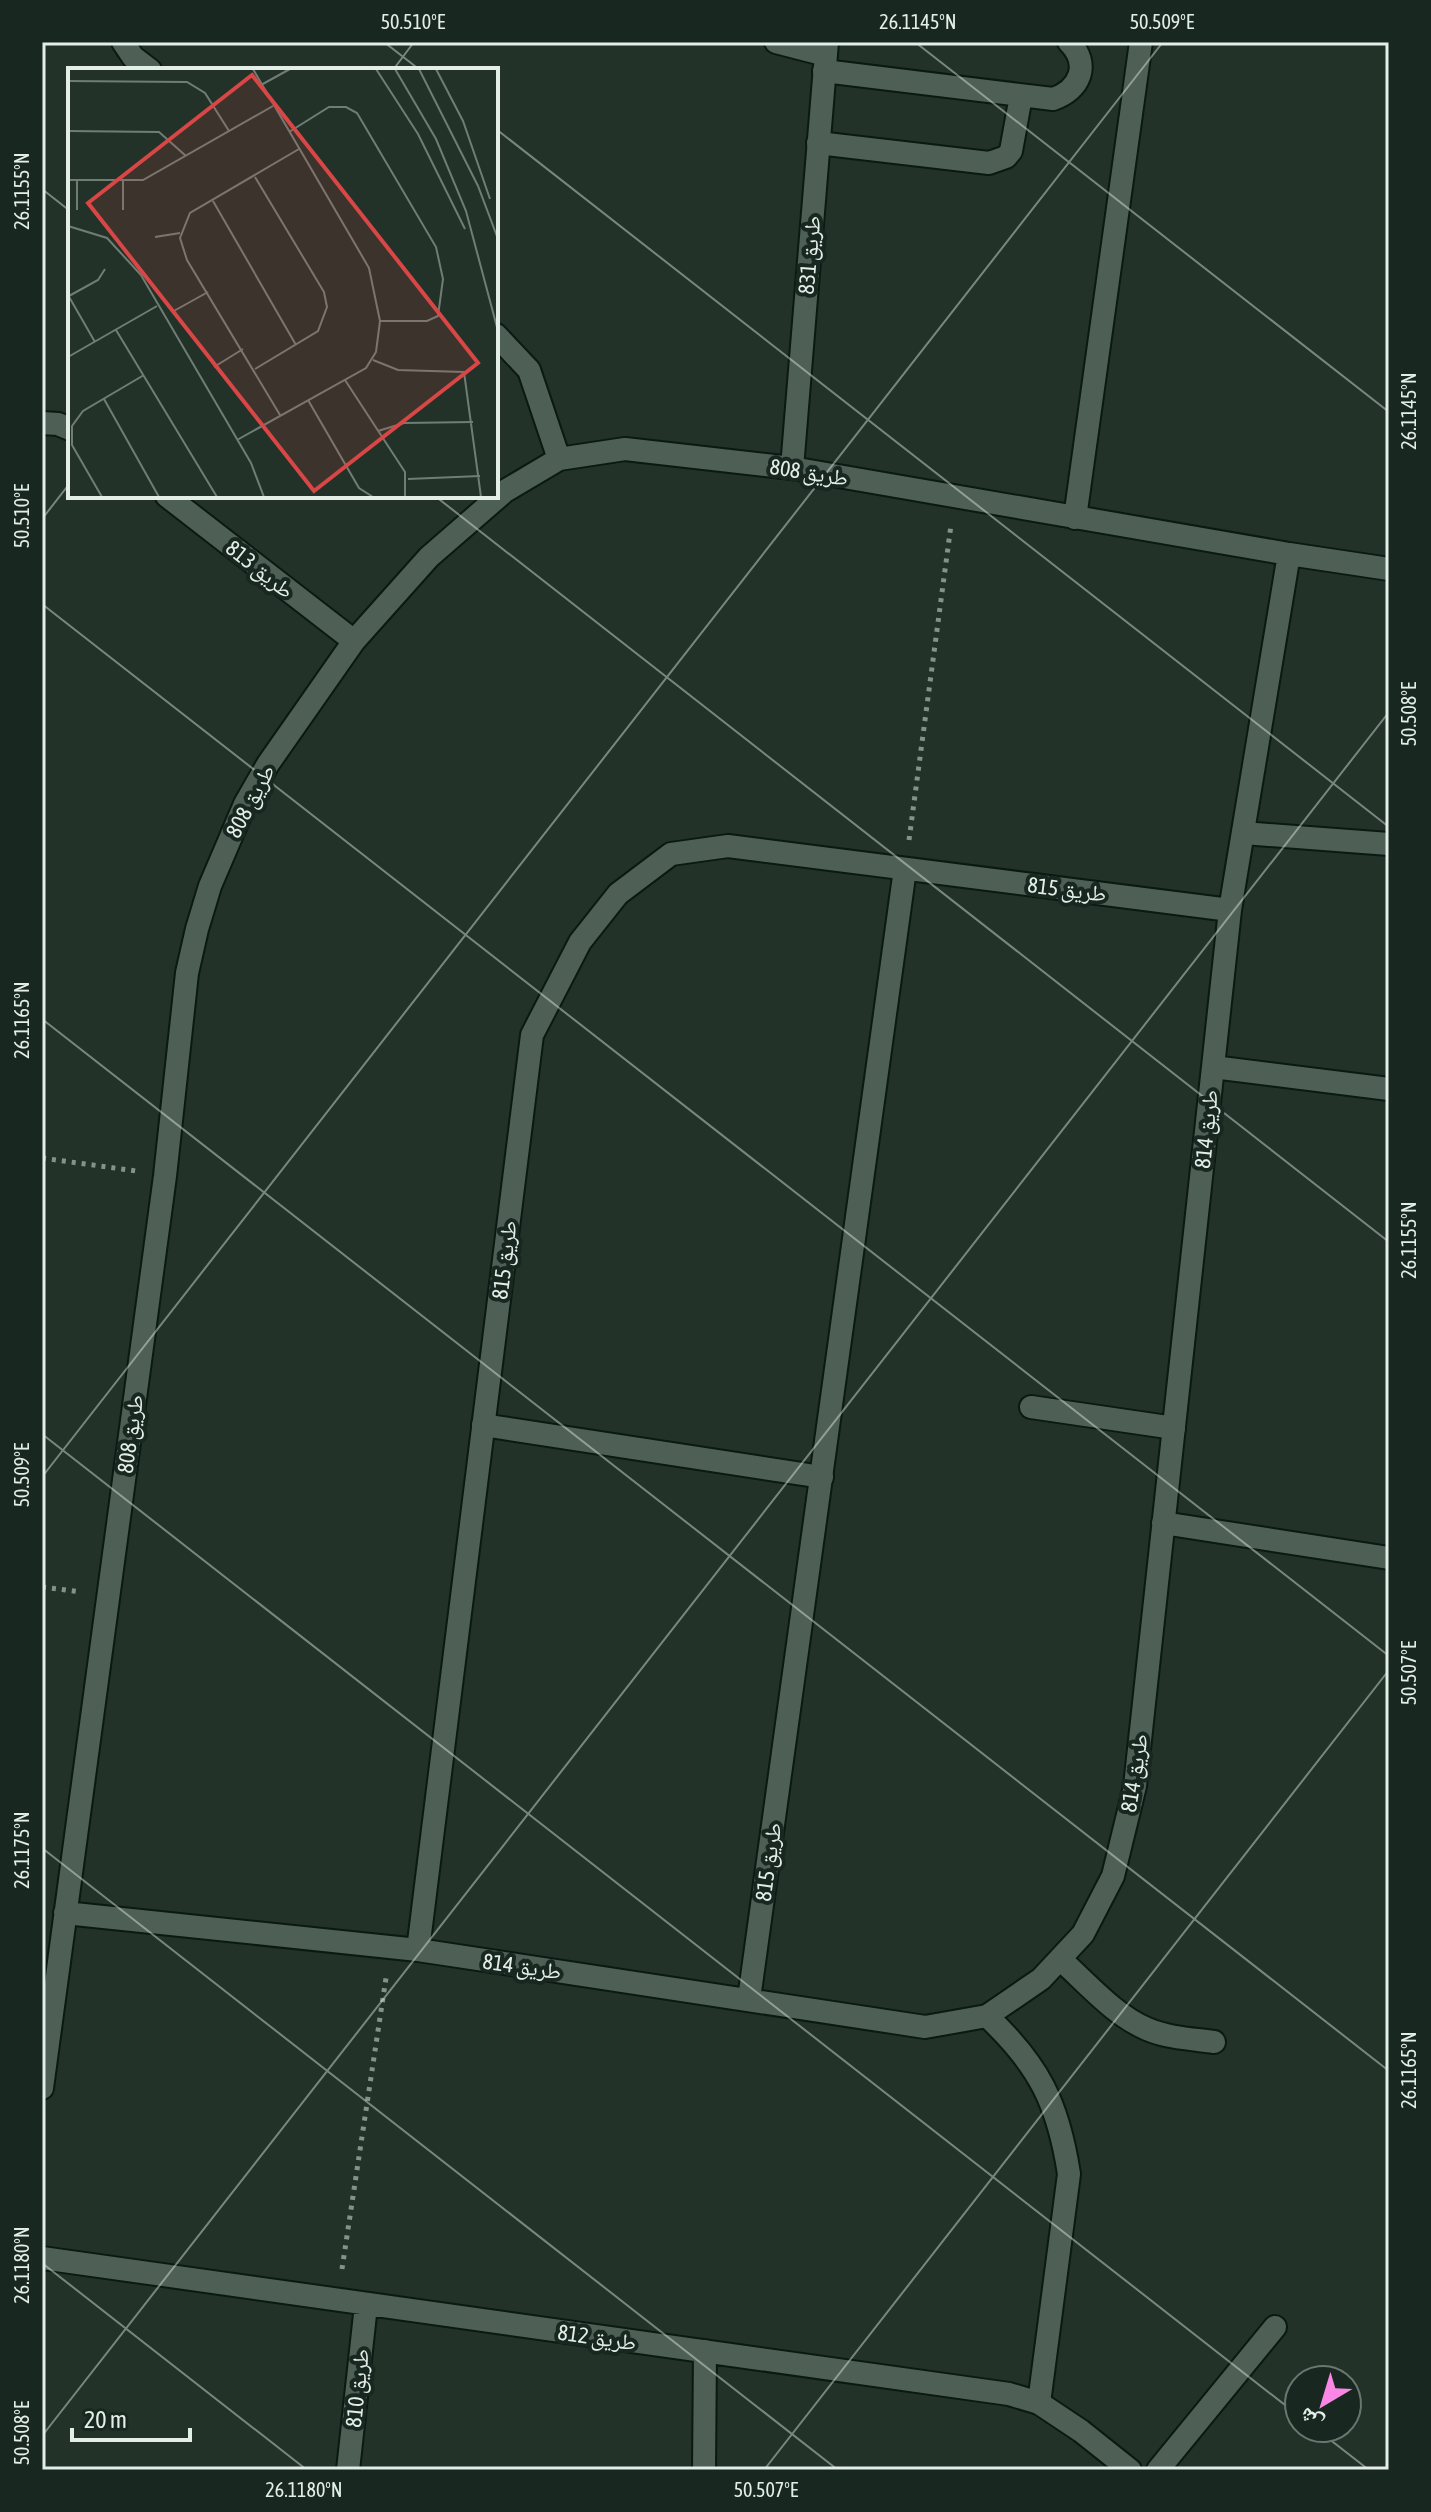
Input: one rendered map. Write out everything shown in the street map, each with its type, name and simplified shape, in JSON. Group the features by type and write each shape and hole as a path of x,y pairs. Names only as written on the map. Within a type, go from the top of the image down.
{"street":[{"path":"123,42 133,57 147,68"},
{"path":"776,42 826,56 1021,96 1053,99 1065,95 1080,76 1079,54 1069,42"},
{"path":"1075,518 1141,42"},
{"name":"طريق 831","path":"792,468 826,56"},
{"path":"818,143 989,163 998,161 1011,151 1021,96"},
{"path":"498,337 529,370 559,459"},
{"path":"42,423 68,428"},
{"name":"طريق 808","path":"498,497 559,459 625,449 792,468 1389,569"},
{"name":"طريق 813","path":"170,498 354,641"},
{"name":"طريق 808","path":"42,2088 44,2046 65,1913 165,1176 187,973 197,929 210,886 245,804 268,764 354,641 429,557 497,498"},
{"name":"طريق 814","path":"65,1913 418,1950 925,2027 987,2016 1041,1979 1083,1934 1113,1876 1135,1786 1230,910 1289,554"},
{"path":"1243,833 1389,844"},
{"name":"طريق 815","path":"418,1950 532,1035 580,942 618,894 671,854 728,846 1230,910"},
{"name":"طريق 815","path":"749,1999 905,869"},
{"path":"1213,1067 1389,1089"},
{"path":"1031,1407 1174,1428"},
{"path":"483,1425 822,1477"},
{"path":"1163,1523 1389,1558"},
{"path":"1060,1959 1130,2020 1169,2036 1214,2042"},
{"path":"987,2016 1013,2041 1047,2092 1063,2138 1069,2174 1039,2403"},
{"name":"طريق 812","path":"42,2258 1009,2394 1039,2403 1130,2470"},
{"name":"طريق 810","path":"348,2470 366,2305"},
{"path":"1158,2470 1275,2327"},
{"path":"704,2470 705,2351"}],"path":[{"path":"905,869 954,496"},
{"path":"42,1158 165,1176"},
{"path":"337,2301 391,1948"}]}
